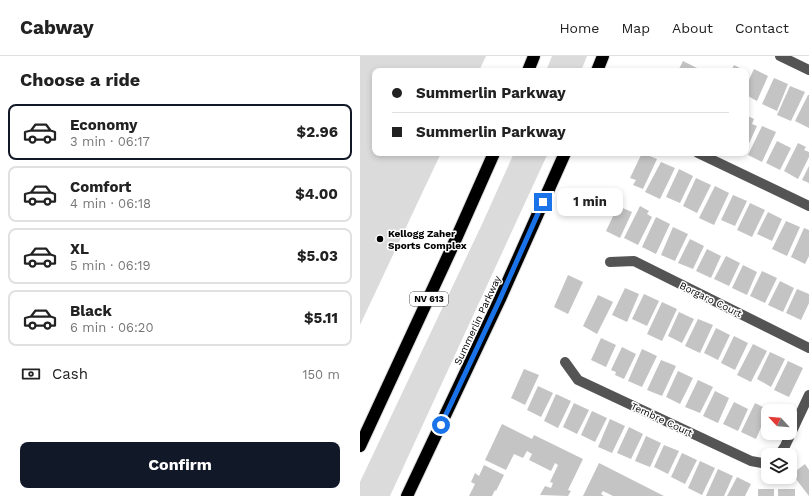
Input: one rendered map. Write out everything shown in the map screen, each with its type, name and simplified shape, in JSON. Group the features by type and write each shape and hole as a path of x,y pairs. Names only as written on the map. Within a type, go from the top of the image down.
{"highway":[{"path":"529,68 534,56"},
{"path":"598,68 603,56"},
{"name":"NV 613","path":"360,446 452,248 493,156"},
{"name":"Summerlin Parkway","path":"407,496 500,299 564,156"}],"street":[{"path":"780,56 809,70"},
{"path":"704,156 809,206"},
{"name":"Borgaro Court","path":"610,262 634,261 809,348"},
{"name":"Tembre Court","path":"565,362 578,380 751,461 761,462"},
{"path":"784,448 809,395"}],"shaded area":[{"name":"Kellogg Zaher Sports Complex","path":"360,56 486,56 480,68 372,68 372,156 440,156 360,325"},
{"path":"552,56 587,56 582,68 547,68"},
{"path":"513,156 547,156 390,496 360,496 360,482"}],"building":[{"path":"683,61 697,68 680,68"},
{"path":"734,65 740,68 732,68"},
{"path":"754,69 768,76 757,101 749,97 749,80"},
{"path":"774,78 788,84 777,111 762,104"},
{"path":"790,86 805,92 791,121 777,115"},
{"path":"809,95 809,128 795,121"},
{"path":"749,116 754,119 752,124 757,126 749,143"},
{"path":"762,126 776,132 762,162 749,156"},
{"path":"777,141 791,148 780,170 766,163"},
{"path":"798,143 806,147 804,150 809,152 809,157 798,179 784,171"},
{"path":"641,156 650,156 657,159 643,189 633,185 636,180 630,178"},
{"path":"661,162 675,168 660,199 645,192"},
{"path":"809,166 809,183 802,180"},
{"path":"679,169 693,176 680,203 666,197"},
{"path":"696,178 711,185 697,213 683,206"},
{"path":"715,186 729,193 714,225 699,218"},
{"path":"733,195 747,201 735,226 721,220"},
{"path":"750,203 765,210 752,237 737,230"},
{"path":"618,206 632,212 620,238 606,231"},
{"path":"640,206 649,211 647,214 652,217 638,245 624,238"},
{"path":"768,212 782,219 772,241 757,234"},
{"path":"656,217 670,224 656,254 642,247"},
{"path":"786,221 800,227 787,256 772,249"},
{"path":"673,227 688,234 675,261 661,255"},
{"path":"804,228 809,230 809,256 805,264 791,257"},
{"path":"690,239 704,246 693,269 678,263"},
{"path":"707,249 721,256 711,278 696,271"},
{"path":"726,256 740,263 729,286 714,279"},
{"path":"743,265 757,272 747,295 732,288"},
{"path":"762,271 777,278 765,303 750,296"},
{"path":"568,275 583,282 568,314 554,307"},
{"path":"780,281 794,288 783,312 768,305"},
{"path":"625,288 639,294 627,322 612,315"},
{"path":"797,289 809,294 809,303 801,320 786,313"},
{"path":"644,294 659,301 647,326 632,319"},
{"path":"598,295 613,302 597,334 583,326"},
{"path":"662,302 677,309 662,341 647,334"},
{"path":"679,312 694,319 682,343 668,336"},
{"path":"698,319 713,325 700,353 685,346"},
{"path":"716,328 730,335 718,360 704,353"},
{"path":"734,336 748,343 735,370 721,363"},
{"path":"601,338 616,345 606,367 591,360"},
{"path":"753,344 767,351 751,382 737,375"},
{"path":"622,347 636,354 624,379 615,375 616,372 611,370"},
{"path":"642,349 657,356 642,387 628,381"},
{"path":"770,352 785,359 771,387 757,379"},
{"path":"661,360 676,366 662,396 647,390"},
{"path":"788,361 803,368 789,397 774,390"},
{"path":"524,369 539,375 525,405 511,398"},
{"path":"678,371 693,378 680,404 666,397"},
{"path":"698,380 713,387 700,413 685,407"},
{"path":"538,386 553,393 541,417 527,410"},
{"path":"715,391 729,398 718,423 703,416"},
{"path":"556,394 571,401 558,428 544,421"},
{"path":"734,402 748,409 738,431 723,424"},
{"path":"574,403 589,410 577,434 563,427"},
{"path":"755,403 761,406 761,427 756,439 741,432"},
{"path":"592,411 607,418 595,442 581,435"},
{"path":"610,419 625,426 612,453 598,447"},
{"path":"502,424 532,439 534,435 583,459 568,490 571,491 568,496 540,495 545,486 551,488 553,483 550,482 558,465 555,463 551,471 529,460 532,454 527,451 523,458 514,454 506,470 485,460"},
{"path":"629,427 643,434 631,459 617,453"},
{"path":"646,436 661,443 650,467 635,461"},
{"path":"664,445 679,451 668,474 654,467"},
{"path":"682,453 697,460 685,484 671,477"},
{"path":"700,461 715,468 702,495 688,488"},
{"path":"599,463 664,496 613,496 603,491 601,494 604,496 583,496"},
{"path":"805,464 809,470 809,496 797,480 797,470"},
{"path":"484,465 504,475 492,496 469,496 475,484 471,482 475,473 479,476"},
{"path":"718,469 733,476 724,496 706,496"},
{"path":"737,477 751,484 745,496 727,496"},
{"path":"758,489 774,489 774,496 758,496"},
{"path":"778,489 795,489 795,496 778,496"}],"place":[{"name":"Kellogg Zaher Sports Complex","path":"380,239"}],"route":[{"path":"441,425 500,299 543,202"}]}
